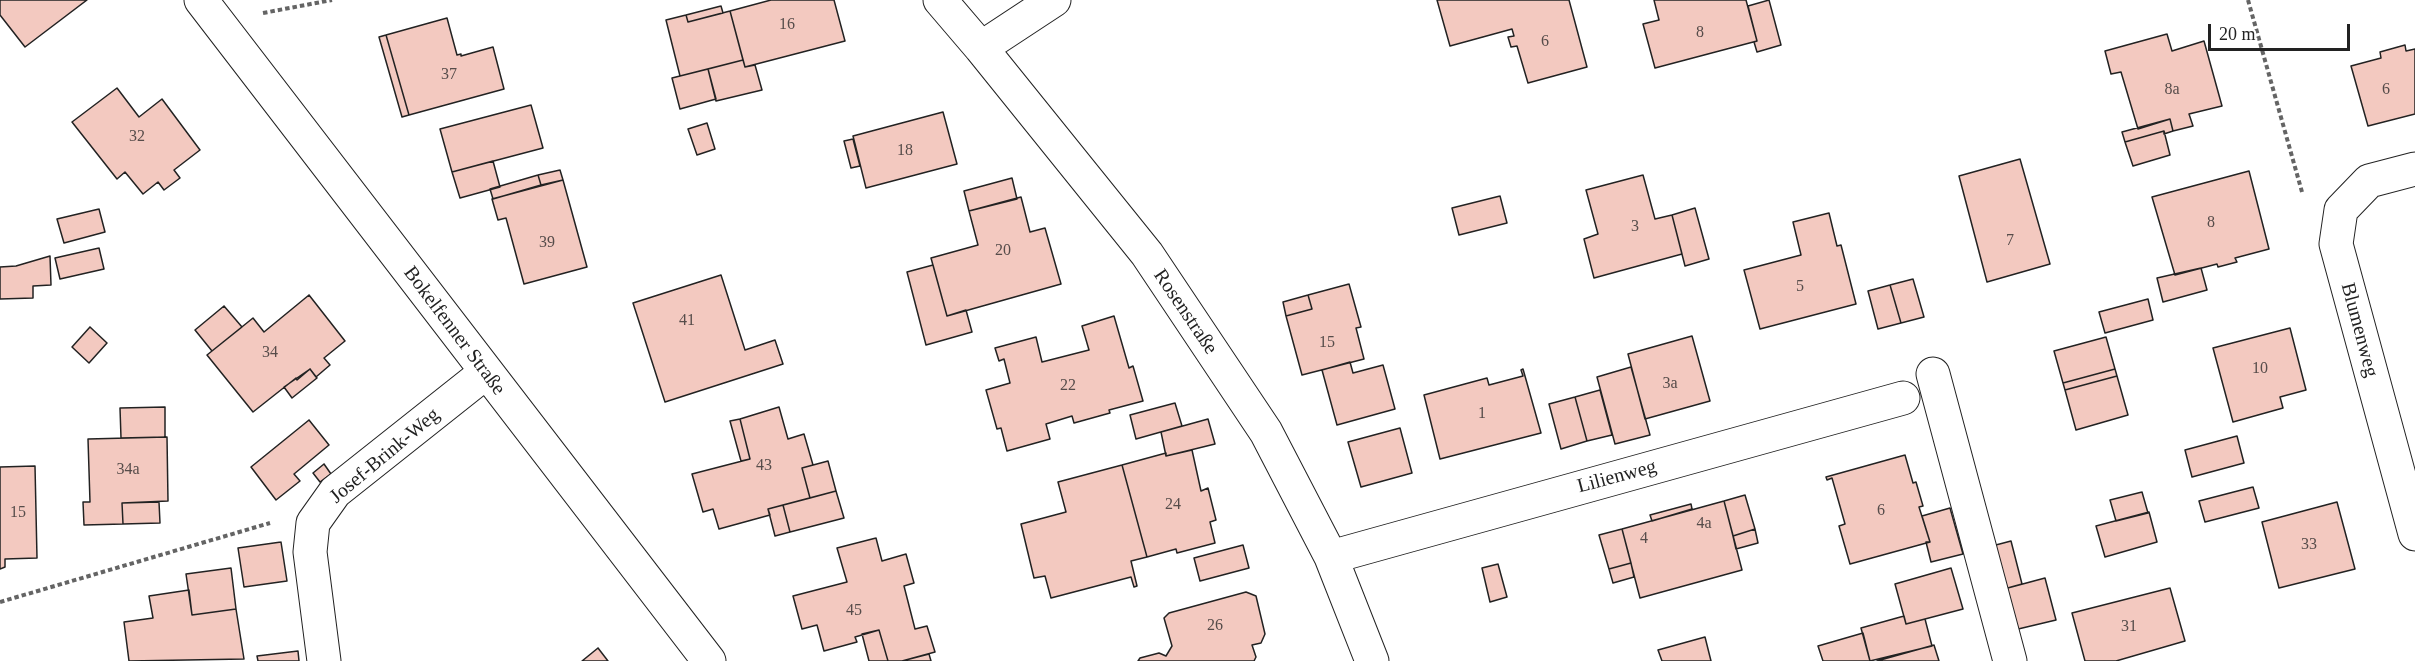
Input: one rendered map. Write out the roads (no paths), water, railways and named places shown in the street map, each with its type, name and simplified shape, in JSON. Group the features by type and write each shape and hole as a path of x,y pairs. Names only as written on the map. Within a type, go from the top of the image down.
{"street":[{"name":"Rosenstraße","path":"940,0 1147,254 1266,432 1331,556 1372,661"},
{"path":"981,48 1054,0"},
{"name":"Bokelfenner Straße","path":"210,11 485,373 709,661"},
{"name":"Blumenweg","path":"2415,169 2369,181 2341,210 2336,244 2415,534"},
{"name":"Josef-Brink-Weg","path":"324,661 309,552 313,523 335,492 485,373"},
{"path":"1933,374 2010,661"},
{"name":"Lilienweg","path":"1331,556 1903,398"}]}
